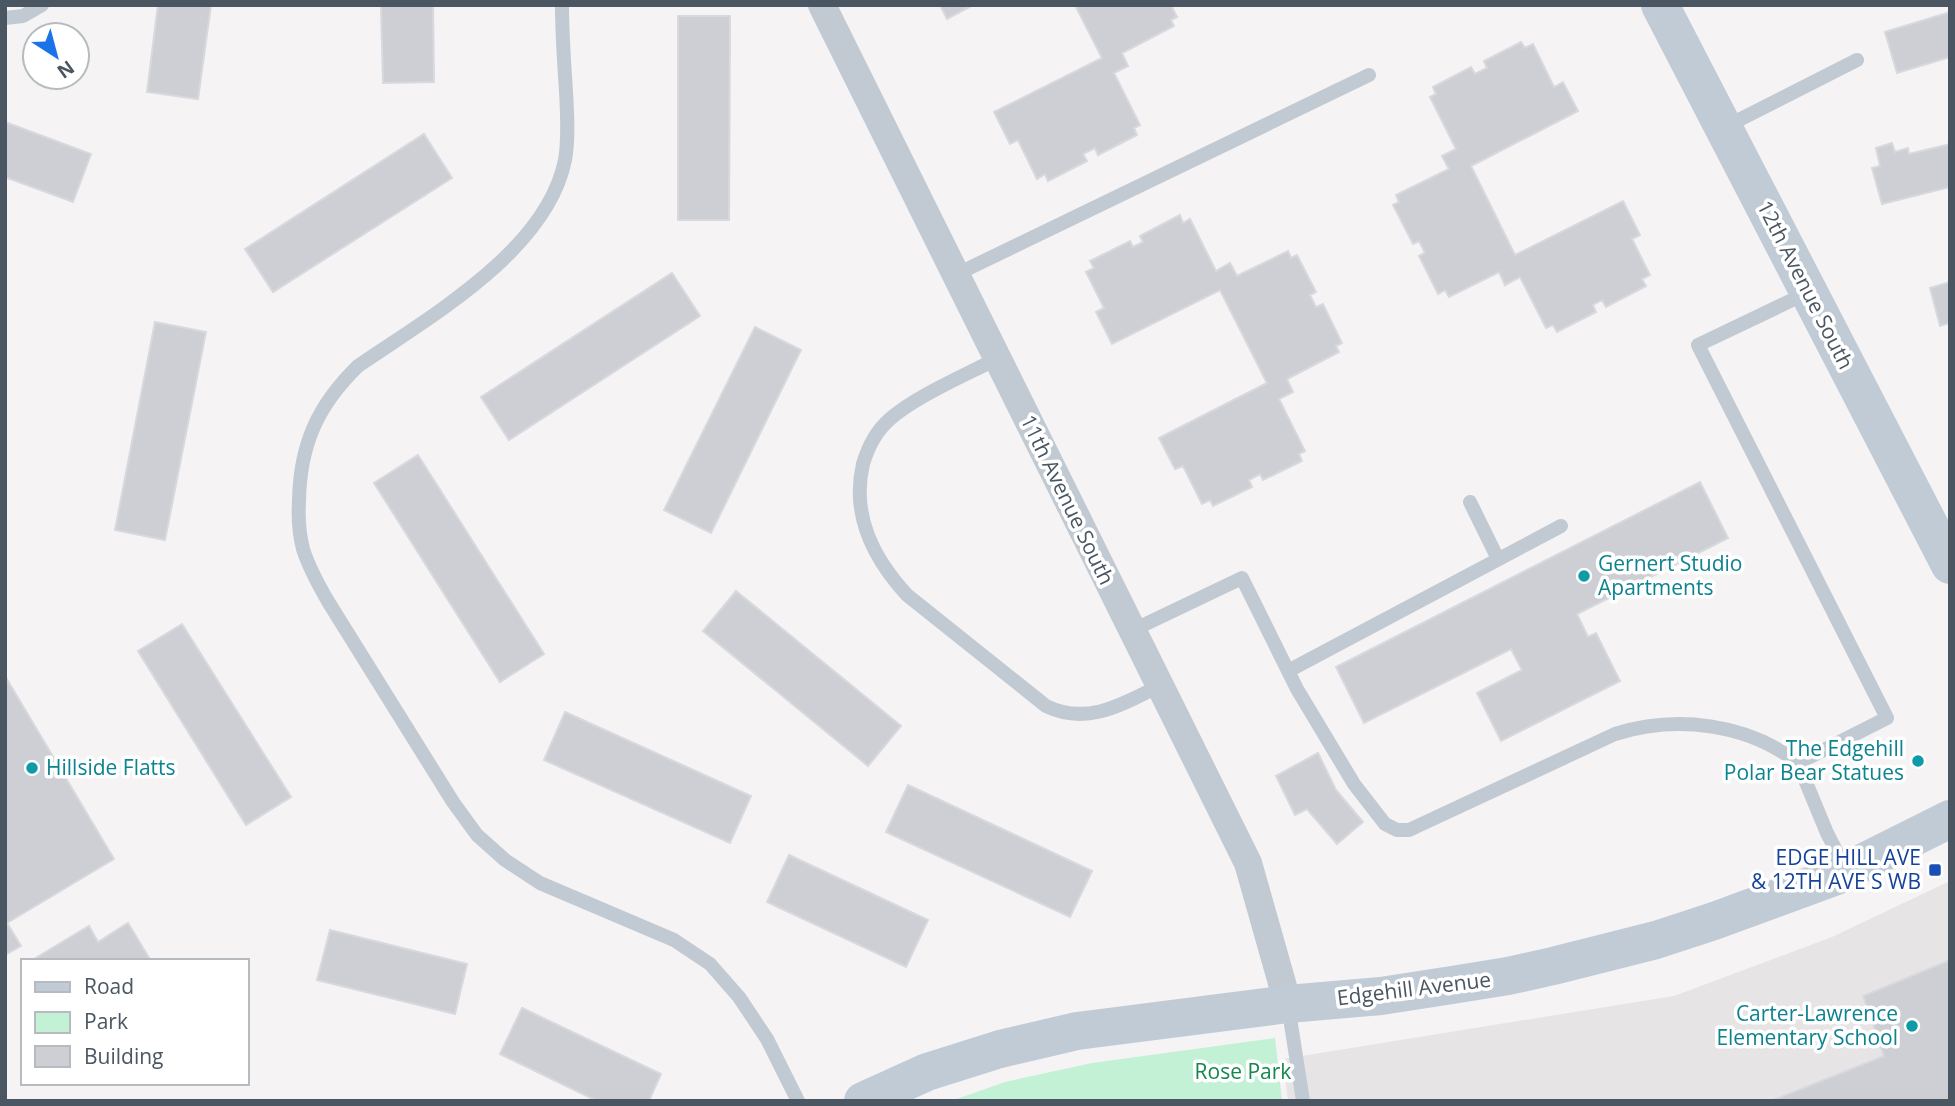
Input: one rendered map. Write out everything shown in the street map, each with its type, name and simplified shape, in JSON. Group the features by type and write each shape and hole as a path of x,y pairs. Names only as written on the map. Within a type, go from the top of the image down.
{"street":[{"name":"11th Avenue South","path":"821,5 1248,863 1288,1004"},
{"name":"12th Avenue South","path":"1660,5 1950,565"},
{"name":"Edgehill Avenue","path":"863,1101 927,1072 1000,1049 1077,1031 1288,1004 1393,994 1508,976 1656,940 1846,871 1950,819"}],"lane":[{"path":"5,18 23,16 42,5"},
{"path":"562,5 567,133 565,161 551,197 530,232 502,261 470,288 358,366 325,405 310,433 301,467 298,517 303,546 313,573 329,603 453,802 477,835 505,860 540,883 674,940 710,964 739,997 767,1039 798,1101"},
{"path":"1724,128 1857,60"},
{"path":"955,275 1369,75"},
{"path":"1798,763 1886,718 1698,345 1808,292"},
{"path":"998,358 912,404 891,418 877,433 867,452 858,497 870,542 880,561 907,595 1046,706 1067,714 1097,713 1159,686"},
{"path":"1470,502 1498,559"},
{"path":"1288,671 1561,526"},
{"path":"1131,631 1242,578 1297,690 1354,784 1385,824 1397,830 1409,830 1615,734 1637,727 1665,723 1734,730 1779,748 1798,763 1846,871"},
{"path":"1288,1004 1303,1101"}],"shaded area":[{"path":"1950,881 1950,1101 1288,1101 1283,1059 1674,996 1832,937"}],"green space":[{"name":"Rose Park","path":"1275,1038 1282,1101 951,1101 1005,1082 1092,1063"}],"building":[{"path":"158,5 211,5 198,99 147,92"},
{"path":"381,5 433,5 434,82 383,83"},
{"path":"940,5 973,5 947,19"},
{"path":"1075,5 1171,5 1177,17 1171,20 1174,26 1122,53 1128,66 1114,73 1140,125 1134,128 1137,135 1098,155 1095,148 1083,154 1087,161 1048,181 1045,174 1037,179 1018,140 1010,144 994,112 1102,58"},
{"path":"1950,12 1950,57 1897,73 1885,32"},
{"path":"678,16 730,16 729,220 678,220"},
{"path":"1521,42 1525,48 1533,44 1554,87 1563,82 1578,111 1471,166 1515,255 1623,201 1640,235 1632,239 1650,275 1642,279 1646,286 1606,307 1602,300 1593,305 1596,312 1557,332 1553,325 1546,328 1520,277 1505,285 1499,272 1449,297 1445,290 1438,294 1419,256 1425,253 1419,241 1413,244 1393,205 1399,202 1396,195 1449,169 1442,156 1456,149 1430,97 1436,94 1433,87 1471,67 1475,74 1487,68 1484,61"},
{"path":"5,122 91,154 73,202 5,177"},
{"path":"424,134 452,178 273,292 245,249"},
{"path":"1892,143 1895,152 1908,148 1909,154 1950,144 1950,187 1882,204 1872,168 1880,166 1876,148"},
{"path":"1180,215 1183,223 1190,219 1216,271 1230,263 1237,276 1288,251 1291,258 1297,255 1316,292 1310,295 1316,307 1323,304 1342,343 1336,346 1339,352 1287,379 1293,392 1279,399 1305,451 1299,454 1302,461 1263,480 1260,474 1249,480 1252,487 1213,506 1210,500 1202,504 1183,466 1175,469 1159,438 1267,383 1220,290 1112,344 1096,312 1104,308 1086,272 1094,268 1090,261 1130,241 1133,247 1143,242 1140,236"},
{"path":"672,273 700,316 509,440 481,397"},
{"path":"1950,282 1950,325 1940,326 1930,288"},
{"path":"155,322 206,332 165,540 115,530"},
{"path":"755,327 801,350 711,533 664,510"},
{"path":"418,455 544,654 500,682 374,483"},
{"name":"Gernert Studio Apartments","path":"1700,482 1728,538 1577,614 1588,637 1596,633 1620,681 1501,741 1477,693 1522,670 1511,649 1364,723 1336,667"},
{"path":"736,591 901,726 868,766 703,631"},
{"path":"182,624 291,797 246,825 138,651"},
{"name":"Hillside Flatts","path":"5,676 114,859 7,923 21,946 5,955"},
{"path":"565,712 751,796 730,843 544,760"},
{"path":"1318,753 1336,790 1363,822 1337,844 1307,809 1295,815 1276,776"},
{"path":"908,785 1092,871 1070,917 886,832"},
{"path":"789,855 928,920 906,967 767,902"},
{"path":"128,923 150,959 34,959 89,926 98,942"},
{"path":"330,930 467,964 455,1014 317,980"},
{"name":"Carter-Lawrence Elementary School","path":"1948,961 1950,1101 1771,1101 1884,1056 1863,996"},
{"path":"522,1008 661,1074 649,1101 597,1101 500,1054"}],"place":[{"name":"Gernert Studio Apartments","path":"1584,576"},
{"name":"The Edgehill Polar Bear Statues","path":"1918,761"},
{"name":"Hillside Flatts","path":"32,768"},
{"name":"EDGE HILL AVE & 12TH AVE S WB","path":"1935,870"},
{"name":"Carter-Lawrence Elementary School","path":"1912,1026"}]}
